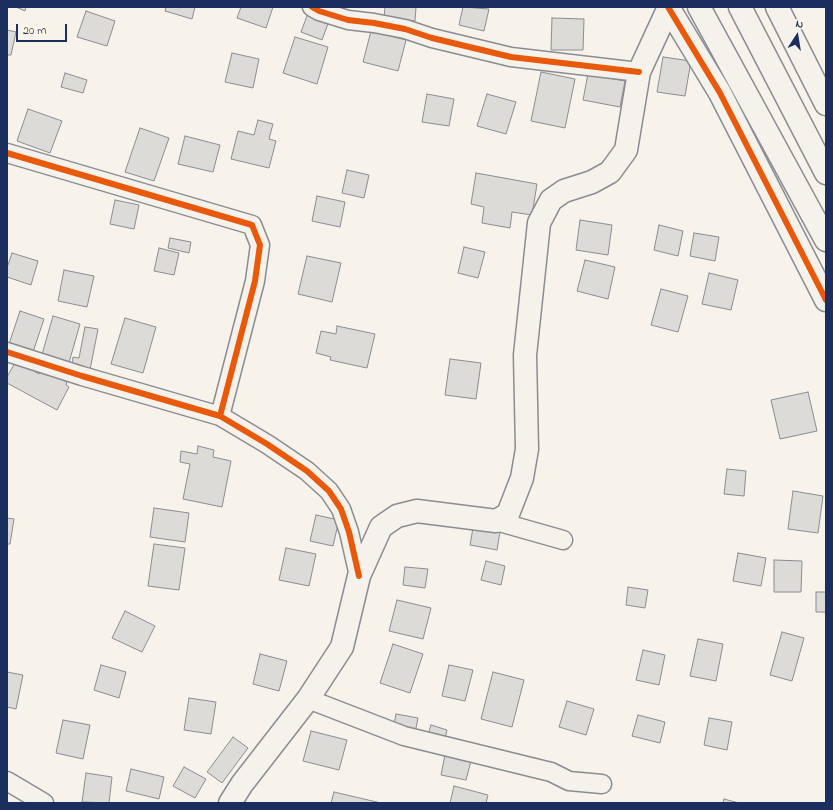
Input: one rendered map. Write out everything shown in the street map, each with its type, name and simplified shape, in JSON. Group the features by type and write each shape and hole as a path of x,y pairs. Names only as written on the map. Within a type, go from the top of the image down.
{"main road":[{"path":"230,803 242,784 308,699 342,647 359,576 381,528 398,516 417,511 496,521 508,514 516,497 522,478 526,449 525,355 539,223 551,200 564,191 592,182 610,172 626,150 639,72 669,7"},
{"path":"669,7 720,93 826,300"},
{"path":"699,7 826,240"},
{"path":"740,7 826,173"},
{"path":"777,7 826,104"}],"street":[{"path":"312,7 318,11 348,20 374,22 405,29 432,38 511,57 639,72"},
{"path":"7,153 252,225 260,245 255,281 220,416"},
{"path":"7,352 82,376 220,416 307,471 329,492 340,509 349,532 359,576"},
{"path":"496,521 564,540"},
{"path":"308,699 404,736 552,772 570,781 602,784"},
{"path":"7,781 44,803"}],"building":[{"path":"16,7 26,7 25,11"},
{"path":"166,7 195,7 192,19 165,11"},
{"path":"241,7 273,7 266,28 237,18"},
{"path":"385,7 416,7 415,21 384,18"},
{"path":"463,7 489,9 484,31 459,25"},
{"path":"86,11 115,21 107,46 77,37"},
{"path":"308,13 329,21 322,40 301,32"},
{"path":"552,18 584,19 583,50 551,50"},
{"path":"7,30 16,32 11,55 7,55"},
{"path":"371,31 406,40 398,71 363,62"},
{"path":"295,37 328,47 317,84 283,73"},
{"path":"232,53 259,59 253,88 225,82"},
{"path":"663,57 691,61 685,96 657,92"},
{"path":"541,72 575,79 565,128 531,121"},
{"path":"65,73 87,80 83,93 61,87"},
{"path":"588,74 625,81 620,107 583,100"},
{"path":"427,94 454,99 449,126 422,122"},
{"path":"487,94 516,102 506,134 477,126"},
{"path":"28,109 62,121 50,153 17,141"},
{"path":"258,120 273,124 269,139 276,141 269,168 231,159 238,131 254,135"},
{"path":"140,128 169,138 154,181 125,172"},
{"path":"185,136 220,145 213,172 178,164"},
{"path":"347,170 369,175 364,198 342,193"},
{"path":"476,173 537,184 532,215 512,212 510,228 482,223 484,207 471,204"},
{"path":"317,196 345,202 340,227 312,221"},
{"path":"115,200 139,205 134,229 110,224"},
{"path":"580,220 612,225 608,255 576,250"},
{"path":"659,225 683,231 678,256 654,250"},
{"path":"694,233 719,237 715,261 690,256"},
{"path":"170,238 191,242 189,253 168,248"},
{"path":"464,247 485,252 478,278 458,273"},
{"path":"159,248 179,253 174,275 154,271"},
{"path":"12,253 38,261 31,285 7,277 7,268"},
{"path":"307,256 341,263 332,302 298,294"},
{"path":"585,260 615,267 608,299 577,291"},
{"path":"64,270 94,276 87,307 58,301"},
{"path":"709,273 738,280 731,310 702,304"},
{"path":"661,289 688,296 678,332 651,325"},
{"path":"20,311 44,319 33,352 9,344"},
{"path":"53,316 80,324 68,366 41,358"},
{"path":"125,318 156,327 143,373 111,364"},
{"path":"337,326 375,334 367,368 330,360 331,357 316,353 321,331 336,334"},
{"path":"85,327 98,329 90,370 72,367 73,357 79,358"},
{"path":"450,359 481,363 476,399 445,395"},
{"path":"16,361 39,374 42,369 67,382 66,385 69,387 57,410 7,383 7,377"},
{"path":"808,392 817,431 780,439 771,400"},
{"path":"198,446 214,450 213,457 231,461 222,507 183,499 190,464 180,462 181,451 197,454"},
{"path":"727,469 746,471 744,496 724,494"},
{"path":"793,491 823,496 818,533 788,529"},
{"path":"154,508 189,513 185,542 150,537"},
{"path":"316,515 339,520 333,546 310,541"},
{"path":"7,518 14,519 10,544 7,544"},
{"path":"474,522 501,526 497,550 470,545"},
{"path":"154,544 185,548 179,590 148,586"},
{"path":"286,548 316,554 309,586 279,580"},
{"path":"738,553 766,558 761,586 733,581"},
{"path":"774,560 802,561 801,592 774,592"},
{"path":"486,561 505,566 501,585 481,580"},
{"path":"405,567 428,569 425,588 403,585"},
{"path":"628,587 648,590 645,608 626,605"},
{"path":"816,592 826,592 826,612 816,612"},
{"path":"397,600 431,608 423,639 389,631"},
{"path":"125,611 155,626 142,652 112,638"},
{"path":"782,632 804,638 792,681 770,675"},
{"path":"698,639 723,644 716,681 690,676"},
{"path":"393,644 423,654 410,693 380,683"},
{"path":"643,650 665,655 659,685 636,680"},
{"path":"260,654 287,661 279,691 253,684"},
{"path":"101,665 126,672 119,698 94,690"},
{"path":"449,665 473,670 465,701 442,696"},
{"path":"7,672 23,675 16,709 7,707"},
{"path":"493,672 524,680 512,727 481,719"},
{"path":"189,698 216,702 211,734 184,730"},
{"path":"567,701 594,709 586,735 559,727"},
{"path":"396,714 418,718 415,733 393,729"},
{"path":"638,715 665,722 660,743 632,736"},
{"path":"709,718 732,722 727,750 704,745"},
{"path":"63,720 90,725 83,759 56,753"},
{"path":"431,725 447,730 444,743 427,738"},
{"path":"311,731 347,740 339,770 303,761"},
{"path":"233,737 248,748 222,783 207,772"},
{"path":"445,755 471,761 466,780 441,775"},
{"path":"184,767 206,779 195,798 173,786"},
{"path":"131,769 164,777 159,799 126,791"},
{"path":"86,773 112,777 109,803 82,802"},
{"path":"454,786 488,795 486,803 450,803"},
{"path":"334,792 381,803 331,803"},
{"path":"724,799 739,803 723,803"}],"cycle path":[{"path":"312,7 319,11 348,20 405,29 432,38 511,57 639,72"},
{"path":"668,7 720,93 826,300"},
{"path":"7,153 252,225 260,245 255,281 220,416"},
{"path":"7,352 82,376 220,416 267,444 307,471 329,491 341,509 349,532 359,576"}]}
